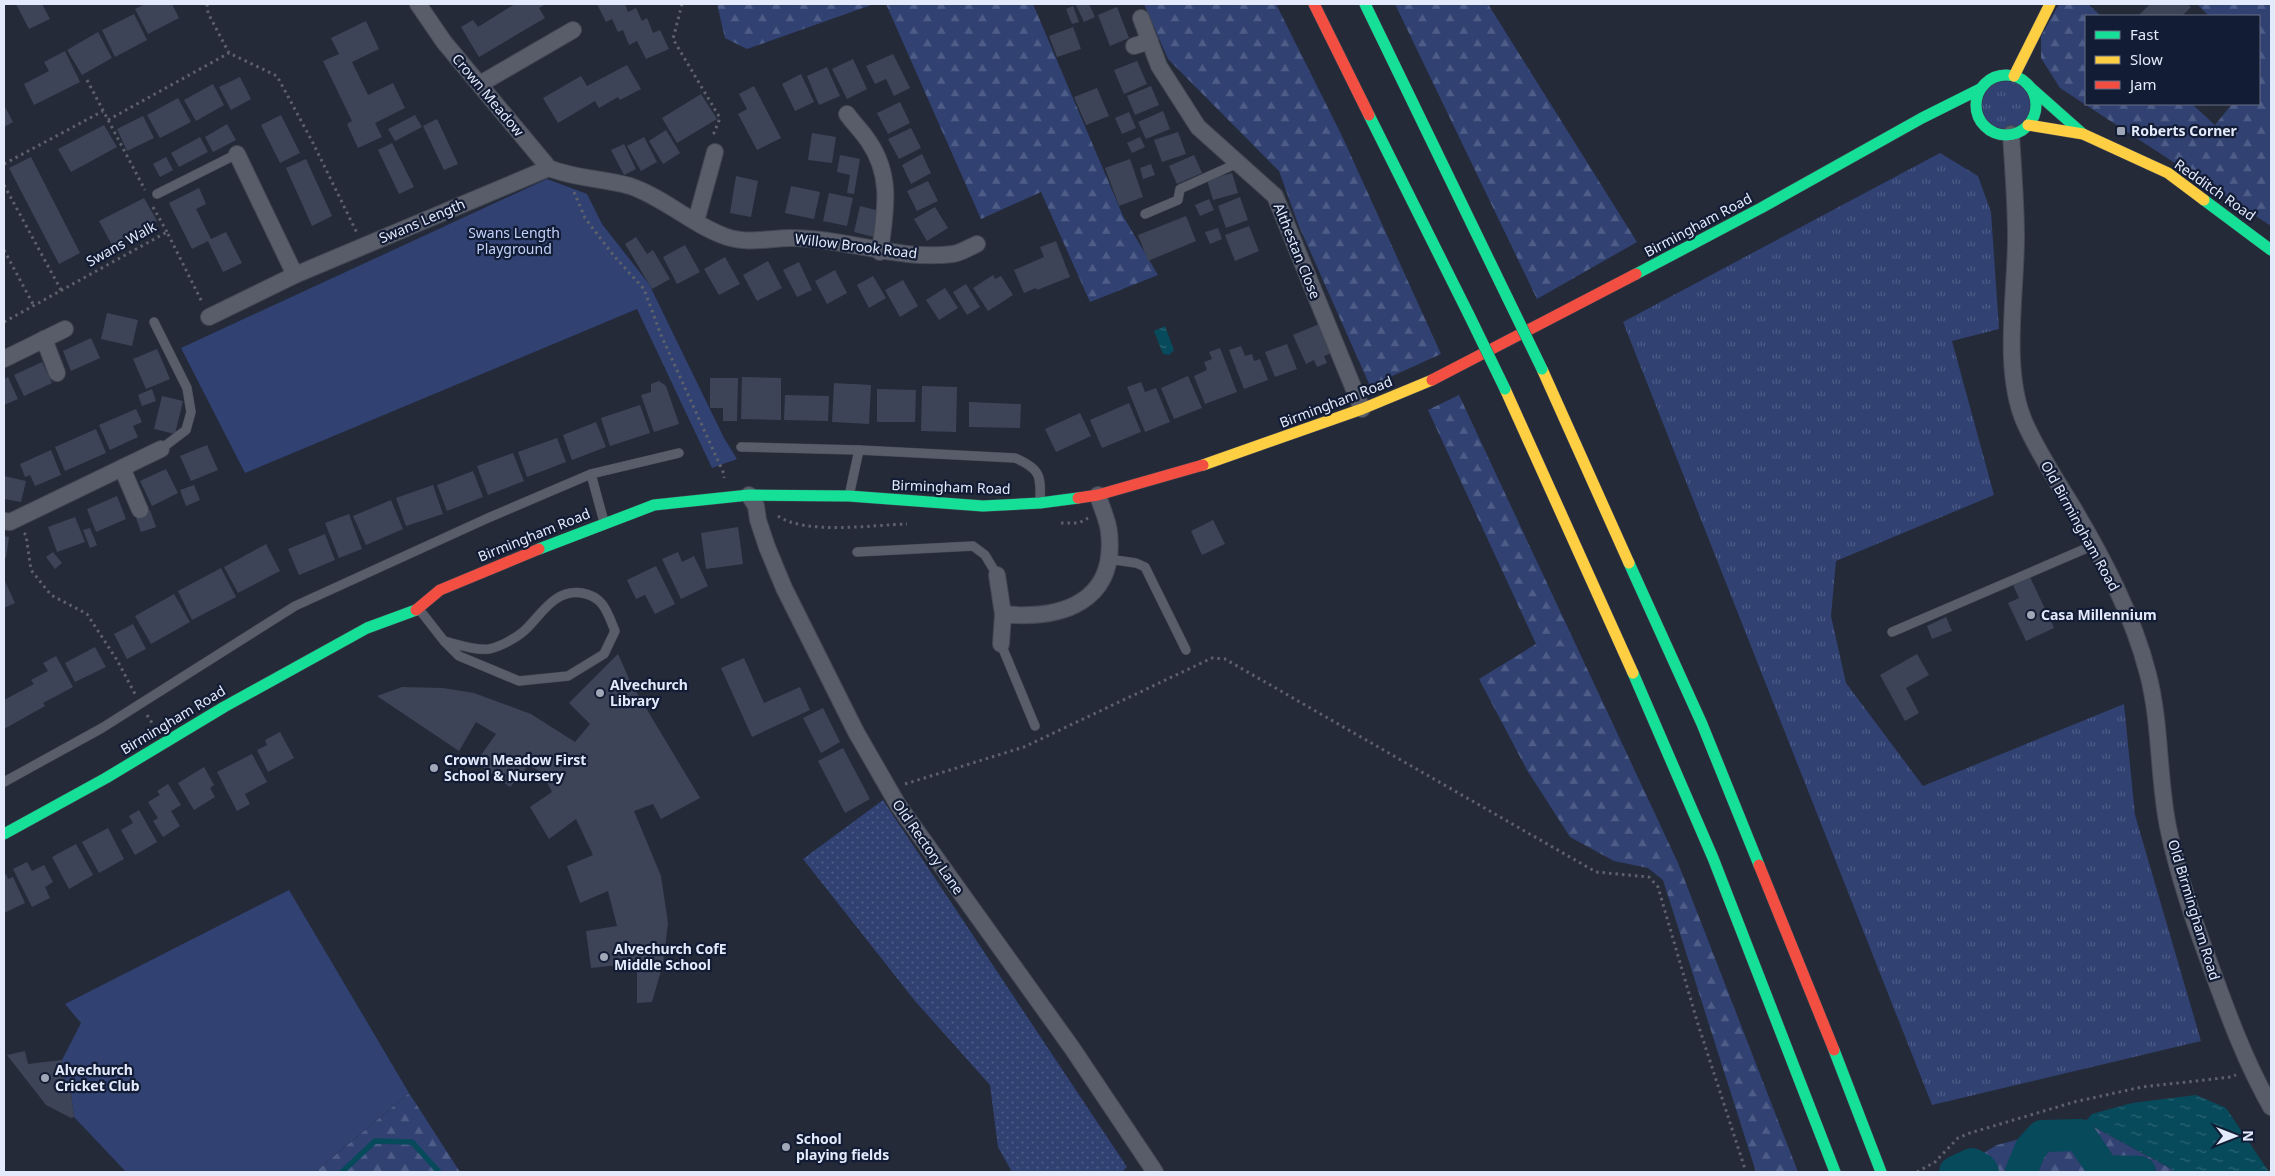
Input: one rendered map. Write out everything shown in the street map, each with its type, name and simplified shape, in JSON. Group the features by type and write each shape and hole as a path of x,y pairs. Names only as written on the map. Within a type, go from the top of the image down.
{"main road":[{"path":"1314,4 1505,388 1618,637 1714,858 1835,1172"},
{"path":"1365,4 1542,370 1702,724 1863,1121 1880,1170"},
{"path":"2014,76 2050,4"},
{"path":"2014,76 2030,87 2035,103 2035,112 2028,125 2022,130 2011,134 1995,133 1975,120 1980,89 1991,78 2014,76"},
{"name":"Redditch Road","path":"2030,87 2083,134"},
{"name":"Birmingham Road","path":"4,834 367,628 419,609 440,590 492,567 654,505 749,494 849,496 983,506 1040,503 1098,495 1169,476 1362,409 1440,377 1761,208 1922,118 1980,89"},
{"path":"1922,118 1951,119"},
{"name":"Redditch Road","path":"2028,125 2083,134 2168,173 2271,250"}],"street":[{"name":"Crown Meadow","path":"418,4 444,42 549,168 567,176"},
{"name":"Althestan Close","path":"1141,18 1159,66 1198,127 1275,196 1362,409"},
{"path":"480,84 573,30"},
{"path":"1134,46 1150,41"},
{"path":"847,114 869,141 881,164 887,193 880,252"},
{"name":"Old Birmingham Road","path":"2011,134 2016,237 2012,366 2016,394 2024,420 2040,454 2094,545 2127,610 2142,652 2154,704 2163,792 2175,859 2207,957 2250,1067 2271,1107"},
{"path":"696,221 712,144"},
{"path":"237,154 295,275"},
{"name":"Swans Length","path":"209,317 295,275 549,168"},
{"name":"Willow Brook Road","path":"567,176 629,186 660,199 696,221 734,239 756,241 791,238 824,240 880,252 921,255 955,254 977,244"},
{"path":"4,358 65,329"},
{"path":"44,339 57,372"},
{"path":"7,522 161,449"},
{"path":"122,468 140,510"},
{"name":"Old Rectory Lane","path":"749,494 757,511 767,547 784,588 856,732 898,805 1072,1048 1155,1172"},
{"path":"1003,614 1022,616 1073,608 1095,591 1108,568 1109,530 1098,495"},
{"path":"997,576 1003,614 1001,644"}],"lane":[{"path":"152,196 237,154"},
{"path":"1146,214 1178,200 1180,189 1238,163"},
{"path":"154,322 187,388 191,404 186,430 161,449"},
{"path":"741,447 859,450 1015,458 1032,466 1040,478 1040,503"},
{"path":"849,496 859,450"},
{"path":"4,782 102,728 295,606 488,518 591,474 680,454"},
{"path":"591,474 604,523"},
{"path":"1892,632 2094,545"},
{"path":"857,552 973,546 985,555 997,576"},
{"path":"1108,559 1136,563 1145,568 1186,650"},
{"path":"419,609 444,641 459,656 519,682 568,676 604,654 614,631 605,607 595,596 579,593 566,594 554,600 523,632 489,649 444,641"},
{"path":"1001,644 1035,726"}],"path":[{"path":"207,4 208,13 229,54 277,76 313,143 363,246"},
{"path":"682,4 673,39 720,118 712,144"},
{"path":"108,120 229,54"},
{"path":"87,80 152,196"},
{"path":"4,164 103,111"},
{"path":"567,176 585,218 614,256 644,289 661,335 724,474 723,498"},
{"path":"4,185 61,290"},
{"path":"574,191 582,189"},
{"path":"153,206 167,232"},
{"name":"Swans Walk","path":"4,322 167,232 209,317"},
{"path":"4,250 34,306"},
{"path":"757,511 775,513 786,521 806,527 877,525"},
{"path":"7,522 26,535 31,570 51,595 87,614 164,743"},
{"path":"882,778 906,784 1024,747 1212,658 1225,659 1596,872 1649,877 1658,886 1697,1021 1746,1172"},
{"path":"1917,1172 1935,1162 1958,1138 1970,1133 2074,1102 2142,1087 2231,1077 2250,1067"}],"green space":[{"path":"717,4 874,4 747,49 725,38"},
{"path":"886,4 1033,4 1123,216 1158,275 1090,302 1041,192 981,219"},
{"path":"1144,4 1276,4 1342,136 1441,354 1370,386 1298,224 1279,171 1168,59"},
{"path":"1395,4 1488,4 1637,242 1537,299"},
{"path":"2059,4 2088,4 2100,15 2085,15 2085,104 2060,88 2041,58 2041,36"},
{"path":"2197,4 2271,4 2271,226 2086,105 2193,105 2215,125 2231,105 2260,105 2260,15 2208,15"},
{"path":"2001,81 2011,81 2020,85 2026,91 2030,105 2026,119 2020,125 2011,129 2001,129 1992,125 1986,119 1982,110 1982,100 1986,91 1992,85"},
{"path":"1940,153 1978,176 1991,212 1999,329 1952,341 1994,495 1836,561 1831,616 1846,683 1923,786 2124,704 2135,815 2201,1041 1932,1105 1623,322"},
{"name":"Swans Length Playground","path":"547,179 587,194 602,224 649,284 724,438 737,459 712,468 637,309 245,473 181,348"},
{"path":"1459,395 1678,863 1798,1172 1756,1172 1663,880 1648,868 1614,861 1570,837 1527,770 1479,679 1536,644 1428,410"},
{"path":"883,800 1127,1167 1122,1172 1012,1172 998,1147 990,1085 915,1001 803,859"},
{"path":"289,890 409,1093 315,1172 126,1172 74,1117 71,1093 66,1092 62,1060 81,1023 65,1004"},
{"path":"409,1093 460,1172 315,1172"},
{"path":"2085,1122 2177,1172 1951,1172 1997,1145"}],"water":[{"path":"1165,326 1174,350 1169,355 1163,354 1154,331"},
{"path":"2196,1095 2226,1108 2269,1172 2174,1172 2170,1168 2085,1122 2092,1114 2132,1103"}],"building":[{"path":"16,4 42,4 50,19 29,29"},
{"path":"145,4 172,4 179,18 148,34 135,9"},
{"path":"515,4 546,4 539,8 545,18 479,57 461,27 473,20 478,27"},
{"path":"597,4 625,4 628,12 636,8 642,21 647,18 653,33 660,30 669,49 646,59 637,41 629,45 623,30 618,32 612,19 606,22"},
{"path":"1089,4 1095,17 1084,22 1076,5"},
{"path":"2150,4 2187,4 2191,7 2183,15 2139,15"},
{"path":"1073,6 1079,22 1072,24 1066,9"},
{"path":"1117,7 1129,38 1110,46 1098,15"},
{"path":"134,14 147,40 115,57 102,30"},
{"path":"366,21 379,49 352,62 368,95 393,83 405,108 375,123 382,137 358,148 347,124 352,121 323,61 339,54 331,38"},
{"path":"1073,27 1081,49 1057,57 1049,36"},
{"path":"98,32 112,58 82,75 67,50"},
{"path":"65,51 80,82 34,105 24,84 49,71 44,62"},
{"path":"893,54 910,88 894,96 886,79 875,84 866,66"},
{"path":"853,59 867,89 847,99 832,69"},
{"path":"1137,61 1147,84 1124,94 1114,70"},
{"path":"627,65 641,89 620,100 618,97 599,108 595,101 558,123 543,98 581,76 587,86"},
{"path":"827,67 840,96 819,105 807,76"},
{"path":"801,74 814,102 795,111 782,84"},
{"path":"240,77 251,99 231,110 219,87"},
{"path":"213,84 224,105 196,121 184,100"},
{"path":"754,86 781,138 757,150 738,114 747,109 739,94"},
{"path":"1151,86 1159,105 1135,115 1127,96"},
{"path":"1097,88 1109,116 1086,125 1074,97"},
{"path":"701,94 717,119 677,143 662,118"},
{"path":"178,98 191,122 160,138 147,115"},
{"path":"900,102 910,123 888,134 877,113"},
{"path":"4,105 13,122 4,127"},
{"path":"1163,111 1170,129 1146,139 1138,122"},
{"path":"1129,112 1136,128 1122,134 1115,118"},
{"path":"281,115 300,153 280,163 261,125"},
{"path":"415,115 422,127 395,141 388,129"},
{"path":"143,116 154,138 127,151 117,129"},
{"path":"437,119 458,164 444,170 423,126"},
{"path":"227,124 236,140 213,152 205,137"},
{"path":"104,125 117,147 71,172 58,149"},
{"path":"911,128 921,148 899,159 888,139"},
{"path":"666,130 680,153 663,164 649,141"},
{"path":"1178,132 1186,154 1162,162 1154,140"},
{"path":"812,133 836,137 832,163 808,160"},
{"path":"200,137 208,152 179,167 171,153"},
{"path":"644,137 657,162 641,171 627,146"},
{"path":"1140,137 1145,147 1132,153 1127,143"},
{"path":"392,143 414,187 399,194 378,150"},
{"path":"624,144 636,169 624,175 611,150"},
{"path":"922,154 931,173 911,184 902,165"},
{"path":"840,155 860,159 854,194 847,193 850,175 837,172"},
{"path":"1194,155 1202,173 1177,184 1169,166"},
{"path":"31,157 80,253 59,264 9,168"},
{"path":"166,157 173,170 160,177 153,164"},
{"path":"306,159 332,216 312,226 286,168"},
{"path":"1130,159 1143,197 1119,206 1105,168"},
{"path":"1151,164 1155,175 1143,179 1140,168"},
{"path":"1232,173 1238,193 1213,200 1207,180"},
{"path":"736,176 758,181 751,217 730,213"},
{"path":"928,181 938,201 917,211 907,191"},
{"path":"791,186 820,192 814,219 785,213"},
{"path":"199,188 206,204 196,209 211,239 226,232 242,263 223,272 208,241 192,249 169,203"},
{"path":"829,193 853,198 847,226 823,221"},
{"path":"1240,197 1248,220 1226,228 1218,206"},
{"path":"144,198 157,221 112,245 99,221"},
{"path":"1209,199 1214,210 1200,216 1195,205"},
{"path":"860,206 880,211 874,237 854,232"},
{"path":"935,207 948,228 927,241 914,219"},
{"path":"1186,216 1196,241 1148,261 1138,235"},
{"path":"1249,226 1259,251 1235,261 1225,235"},
{"path":"1218,228 1222,239 1210,244 1205,232"},
{"path":"636,237 647,254 653,250 670,279 652,289 625,244"},
{"path":"1056,241 1070,277 1024,293 1014,270 1044,257 1040,247"},
{"path":"685,245 700,272 677,284 663,257"},
{"path":"725,257 740,284 719,295 704,269"},
{"path":"768,261 782,288 757,301 743,275"},
{"path":"799,262 812,290 797,297 783,270"},
{"path":"835,270 847,293 827,304 815,281"},
{"path":"993,275 995,279 1001,276 1013,295 988,311 973,288"},
{"path":"873,276 886,298 869,308 857,285"},
{"path":"903,280 918,306 900,317 885,290"},
{"path":"966,284 980,307 967,315 953,292"},
{"path":"945,288 958,308 939,320 926,300"},
{"path":"107,313 138,320 132,346 101,339"},
{"path":"1319,324 1332,353 1324,356 1327,363 1317,367 1314,360 1306,364 1293,335"},
{"path":"91,338 100,358 71,371 63,351"},
{"path":"1287,344 1297,369 1275,377 1265,352"},
{"path":"1241,346 1245,356 1252,354 1254,361 1260,359 1268,380 1244,389 1229,350"},
{"path":"1220,348 1237,392 1205,404 1194,376 1207,370 1204,362 1212,359 1209,352"},
{"path":"157,349 170,379 146,389 133,359"},
{"path":"42,362 52,383 24,396 14,375"},
{"path":"1188,376 1202,408 1174,419 1161,388"},
{"path":"8,377 18,399 4,405 4,379"},
{"path":"742,377 781,378 781,420 741,419"},
{"path":"710,378 738,378 737,421 723,421 723,408 710,408"},
{"path":"659,381 666,386 679,424 654,432 641,395 651,392 651,384"},
{"path":"1141,382 1145,392 1156,388 1170,422 1145,432 1127,387"},
{"path":"834,383 871,385 869,424 832,422"},
{"path":"922,386 957,387 956,432 921,431"},
{"path":"152,389 156,401 142,406 138,395"},
{"path":"877,389 916,390 915,422 877,422"},
{"path":"785,395 829,396 828,421 784,420"},
{"path":"162,396 183,401 175,434 154,429"},
{"path":"969,402 1021,404 1020,428 969,427"},
{"path":"1129,403 1141,432 1102,448 1090,420"},
{"path":"640,405 650,433 610,446 601,418"},
{"path":"136,409 142,422 133,426 138,437 110,450 99,425"},
{"path":"1080,413 1091,436 1056,452 1045,429"},
{"path":"596,422 606,447 572,460 563,435"},
{"path":"96,429 106,453 65,471 55,447"},
{"path":"557,438 566,462 527,477 518,452"},
{"path":"207,445 218,470 191,481 180,456"},
{"path":"51,450 61,475 35,486 30,475 25,477 20,464"},
{"path":"513,453 524,481 488,495 477,466"},
{"path":"166,469 178,493 152,506 140,481"},
{"path":"473,471 483,497 447,511 437,485"},
{"path":"4,476 26,481 21,502 4,499"},
{"path":"194,485 200,500 186,506 180,490"},
{"path":"433,485 443,514 406,526 396,498"},
{"path":"117,496 126,519 96,532 87,509"},
{"path":"391,500 403,529 366,545 353,516"},
{"path":"150,510 156,527 141,532 135,515"},
{"path":"349,514 362,549 339,558 325,523"},
{"path":"75,517 85,542 57,552 48,527"},
{"path":"1213,520 1225,544 1202,555 1191,531"},
{"path":"738,527 743,564 706,569 701,533"},
{"path":"90,528 97,545 90,548 83,530"},
{"path":"325,534 335,560 299,575 288,549"},
{"path":"4,536 9,537 6,558 4,557"},
{"path":"266,544 280,571 238,593 224,567"},
{"path":"53,552 62,563 55,569 46,557"},
{"path":"678,552 682,562 694,556 708,586 681,599 662,559"},
{"path":"656,566 675,604 655,614 645,595 636,599 627,580"},
{"path":"221,568 236,597 192,620 178,591"},
{"name":"Casa Millennium","path":"2030,577 2054,628 2026,641 2008,603 2019,598 2013,585"},
{"path":"4,579 15,603 4,608"},
{"path":"174,594 190,622 151,644 135,616"},
{"path":"1946,617 1952,631 1932,639 1927,626"},
{"path":"133,624 146,649 127,659 114,634"},
{"path":"95,647 106,667 75,682 65,663"},
{"path":"618,654 631,683 700,798 661,819 653,804 634,811 661,876 668,923 663,964 652,1002 637,1003 637,963 591,968 586,931 617,926 608,891 580,903 567,866 593,855 576,819 549,839 530,807 552,792 542,773 529,765 510,787 476,762 496,734 476,722 459,751 377,696 402,687 443,688 474,693 531,714 575,742 590,724 569,703"},
{"path":"1917,654 1929,675 1906,688 1919,713 1905,721 1880,675"},
{"path":"56,656 73,687 43,703 45,706 4,729 4,700 34,684 31,680 48,671 43,663"},
{"path":"744,658 764,703 800,687 810,710 752,737 721,668"},
{"path":"823,708 840,742 821,753 803,718"},
{"path":"280,732 294,758 268,772 257,750 267,745 265,740"},
{"path":"843,748 870,799 845,813 818,761"},
{"path":"252,754 267,782 245,794 250,804 237,811 217,772"},
{"path":"204,767 214,785 210,788 215,797 194,810 178,783"},
{"path":"168,784 181,805 171,811 180,826 163,837 153,821 158,818 148,802 160,795 157,791"},
{"path":"139,810 157,842 135,855 121,830 133,823 129,816"},
{"path":"108,828 124,859 99,873 82,842"},
{"path":"76,844 93,875 69,889 52,857"},
{"path":"27,862 32,871 44,865 53,882 45,887 50,898 32,907 13,869"},
{"path":"6,874 8,879 13,877 25,903 4,913 4,875"},
{"name":"Alvechurch Cricket Club","path":"25,1051 28,1064 62,1060 66,1092 71,1093 74,1117 71,1118 46,1105 7,1055"}],"waterway":[{"path":"2021,1172 2031,1148 2042,1136 2080,1135 2104,1171 2140,1172"},
{"path":"342,1172 375,1141 412,1142 439,1172"},
{"path":"1955,1172 1972,1164 1983,1172"}],"traffic: fast":[{"path":"1365,4 1508,299"},
{"path":"2006,75 2023,80 2031,88 2036,105 2031,122 2023,130 2006,135 1989,130 1981,122 1976,105 1981,88 1989,80 2006,75"},
{"path":"2030,87 2083,134"},
{"path":"1636,274 1761,208 1922,118 1980,89"},
{"path":"1369,115 1469,315"},
{"path":"2204,200 2271,250"},
{"path":"1508,299 1542,369"},
{"path":"1469,315 1505,389"},
{"path":"539,549 654,505 749,495 849,496 983,506 1040,503 1078,498"},
{"path":"1629,563 1702,724 1759,865"},
{"path":"4,834 106,778 224,707 367,628 416,610"},
{"path":"1633,673 1713,858 1835,1172"},
{"path":"1834,1050 1881,1172"}],"traffic: slow":[{"path":"2014,76 2050,4"},
{"path":"2028,125 2083,134 2168,173 2204,200"},
{"path":"1542,369 1629,563"},
{"path":"1203,465 1362,409 1432,380"},
{"path":"1505,389 1633,673"}],"traffic: jam":[{"path":"1314,4 1369,115"},
{"path":"1432,380 1636,274"},
{"path":"1078,498 1098,495 1203,465"},
{"path":"416,610 440,590 539,549"},
{"path":"1759,865 1834,1050"}],"place":[{"name":"Roberts Corner","path":"2121,131"},
{"name":"Casa Millennium","path":"2031,615"},
{"name":"Alvechurch Library","path":"600,693"},
{"name":"Crown Meadow First School & Nursery","path":"434,768"},
{"name":"Alvechurch CofE Middle School","path":"604,957"},
{"name":"Alvechurch Cricket Club","path":"45,1078"},
{"name":"School playing fields","path":"786,1147"}]}
